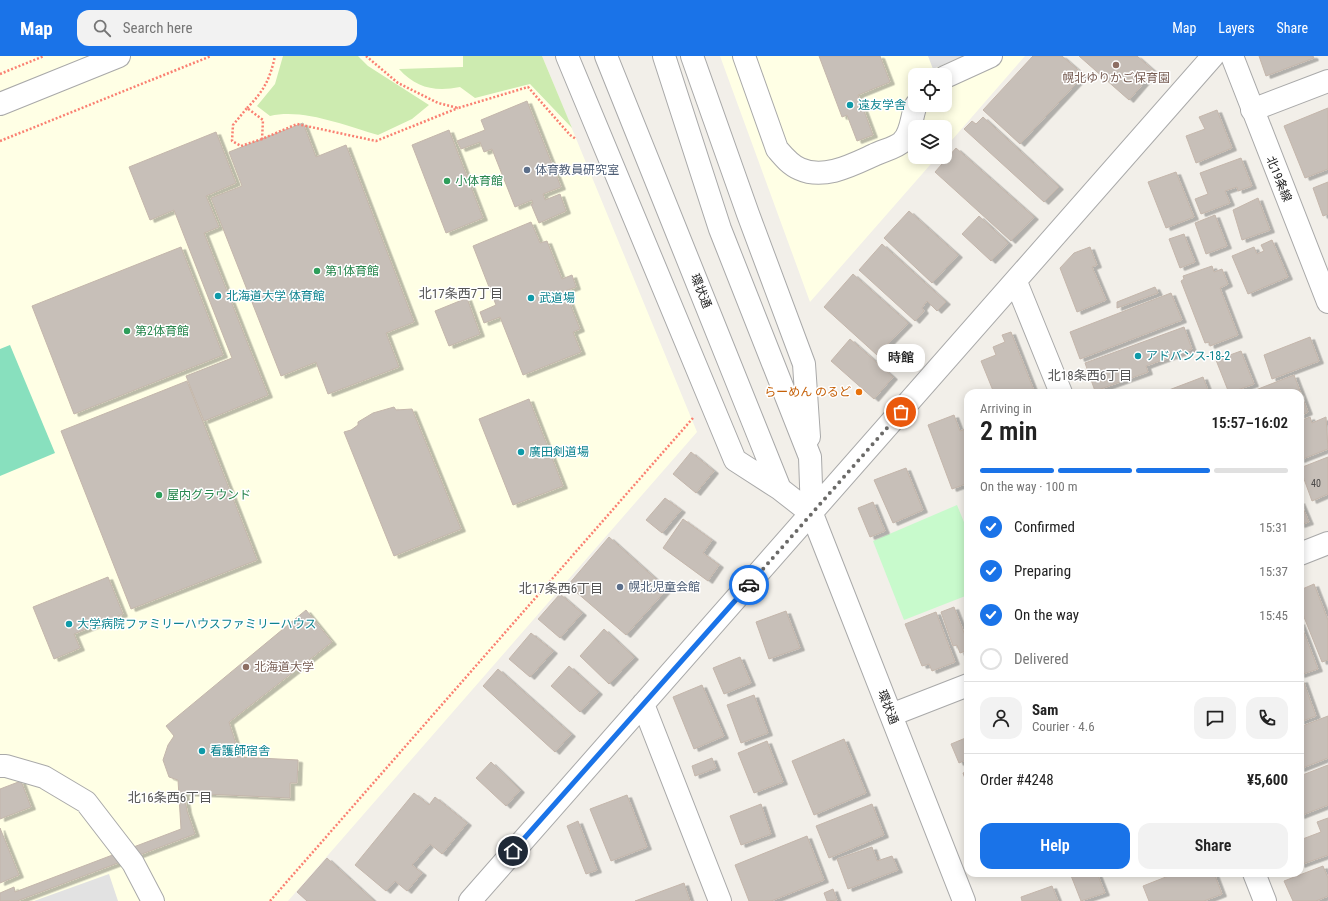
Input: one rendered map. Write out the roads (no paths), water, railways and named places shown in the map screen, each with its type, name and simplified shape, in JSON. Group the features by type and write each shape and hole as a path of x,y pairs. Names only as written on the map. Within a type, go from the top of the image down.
{"street":[{"path":"0,104 120,56"},
{"path":"567,56 735,460 780,489 812,514"},
{"name":"環状通","path":"606,56 780,489"},
{"name":"環状通","path":"664,56 720,229 810,458 812,514 964,901"},
{"path":"692,56 748,214 804,364 810,458"},
{"path":"744,56 777,149 787,160 800,169 815,172 830,171 848,166 902,143 911,125 914,112"},
{"path":"952,74 992,56"},
{"path":"474,899 643,704 812,514 1213,56"},
{"name":"北19条線","path":"1232,56 1328,302"},
{"path":"1252,110 1328,81"},
{"path":"1016,282 1059,389"},
{"path":"1304,552 1328,543"},
{"path":"891,715 964,687"},
{"path":"643,704 720,901"},
{"path":"2,761 44,777 86,802 133,863 153,901"},
{"path":"1256,877 1265,901"}],"place":[{"name":"幌北ゆりかご保育園","path":"1116,65"},
{"name":"遠友学舎","path":"850,105"},
{"name":"体育教員研究室","path":"527,170"},
{"name":"小体育館","path":"447,181"},
{"name":"第1体育館","path":"317,271"},
{"name":"北海道大学 体育館","path":"218,296"},
{"name":"武道場","path":"531,298"},
{"name":"第2体育館","path":"127,331"},
{"name":"アドバンス-18-2","path":"1138,356"},
{"name":"らーめん のるど","path":"859,392"},
{"name":"時館","path":"901,412"},
{"name":"廣田剣道場","path":"521,452"},
{"name":"屋内グラウンド","path":"159,495"},
{"name":"幌北児童会館","path":"620,587"},
{"name":"大学病院ファミリーハウスファミリーハウス","path":"69,624"},
{"name":"北海道大学","path":"246,667"},
{"name":"看護師宿舎","path":"202,751"}],"district":[{"name":"北17条西7丁目","path":"461,293"},
{"name":"北18条西6丁目","path":"1090,375"},
{"name":"北17条西6丁目","path":"561,588"},
{"name":"北16条西6丁目","path":"170,797"}]}
